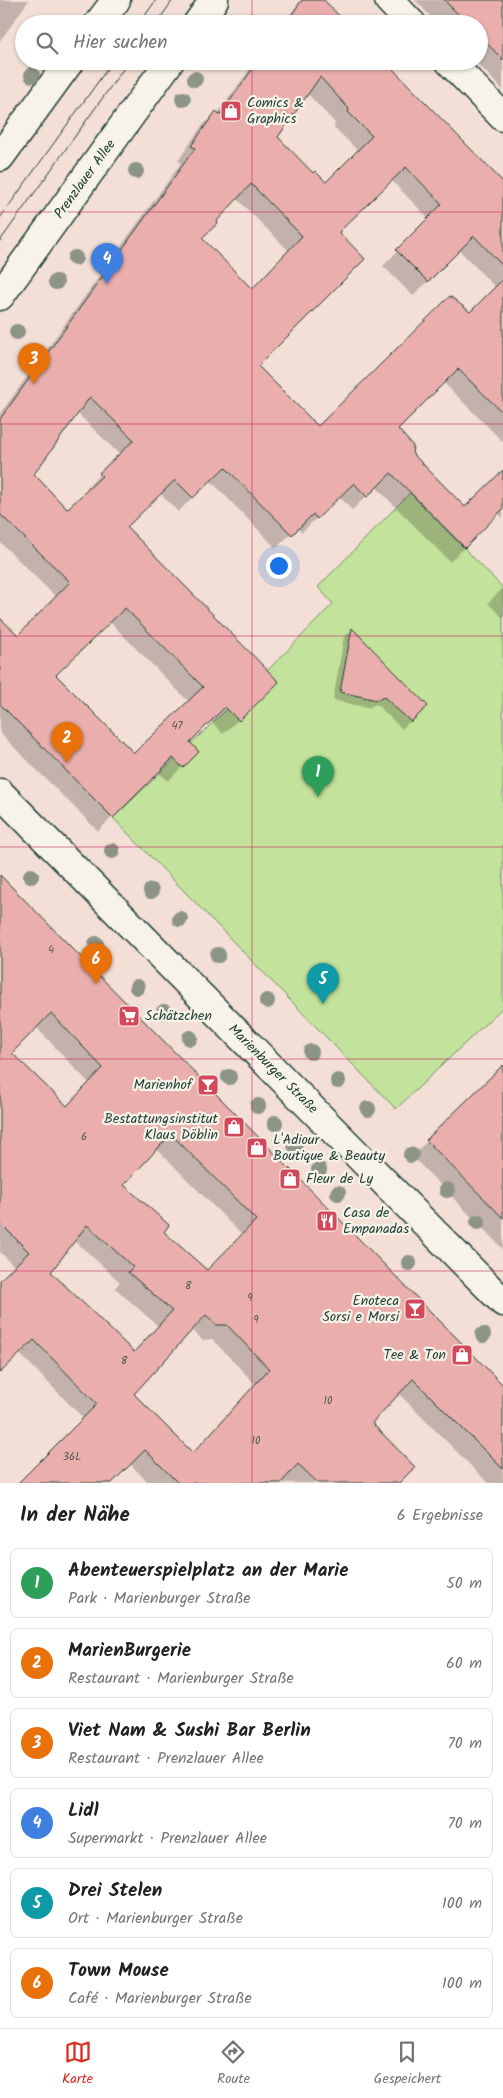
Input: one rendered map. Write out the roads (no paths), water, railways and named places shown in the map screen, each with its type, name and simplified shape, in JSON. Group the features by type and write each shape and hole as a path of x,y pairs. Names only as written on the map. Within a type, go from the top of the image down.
{"street":[{"path":"105,15 116,0"},
{"path":"203,15 214,0"},
{"path":"389,0 403,15"},
{"path":"0,157 63,70"},
{"name":"Prenzlauer Allee","path":"0,296 163,70"},
{"path":"458,70 503,117"},
{"name":"Marienburger Straße","path":"0,793 503,1302"}],"tram line":[{"path":"145,15 156,0"},
{"path":"162,15 173,0"},
{"path":"0,218 107,70"},
{"path":"0,241 123,70"}],"place":[{"name":"Comics & Graphics","path":"231,111"},
{"name":"Lidl","path":"107,284"},
{"name":"Viet Nam & Sushi Bar Berlin","path":"34,384"},
{"name":"MarienBurgerie","path":"67,763"},
{"name":"Abenteuerspielplatz an der Marie","path":"318,797"},
{"name":"Town Mouse","path":"96,984"},
{"name":"Drei Stelen","path":"323,1004"},
{"name":"Schätzchen","path":"129,1016"},
{"name":"Marienhof","path":"208,1085"},
{"name":"Bestattungsinstitut Klaus Döblin","path":"234,1127"},
{"name":"L'Adiour Boutique & Beauty","path":"257,1148"},
{"name":"Fleur de Ly","path":"290,1179"},
{"name":"Casa de Empanadas","path":"327,1221"},
{"name":"Enoteca Sorsi e Morsi","path":"415,1309"},
{"name":"Tee & Ton","path":"462,1355"}]}
